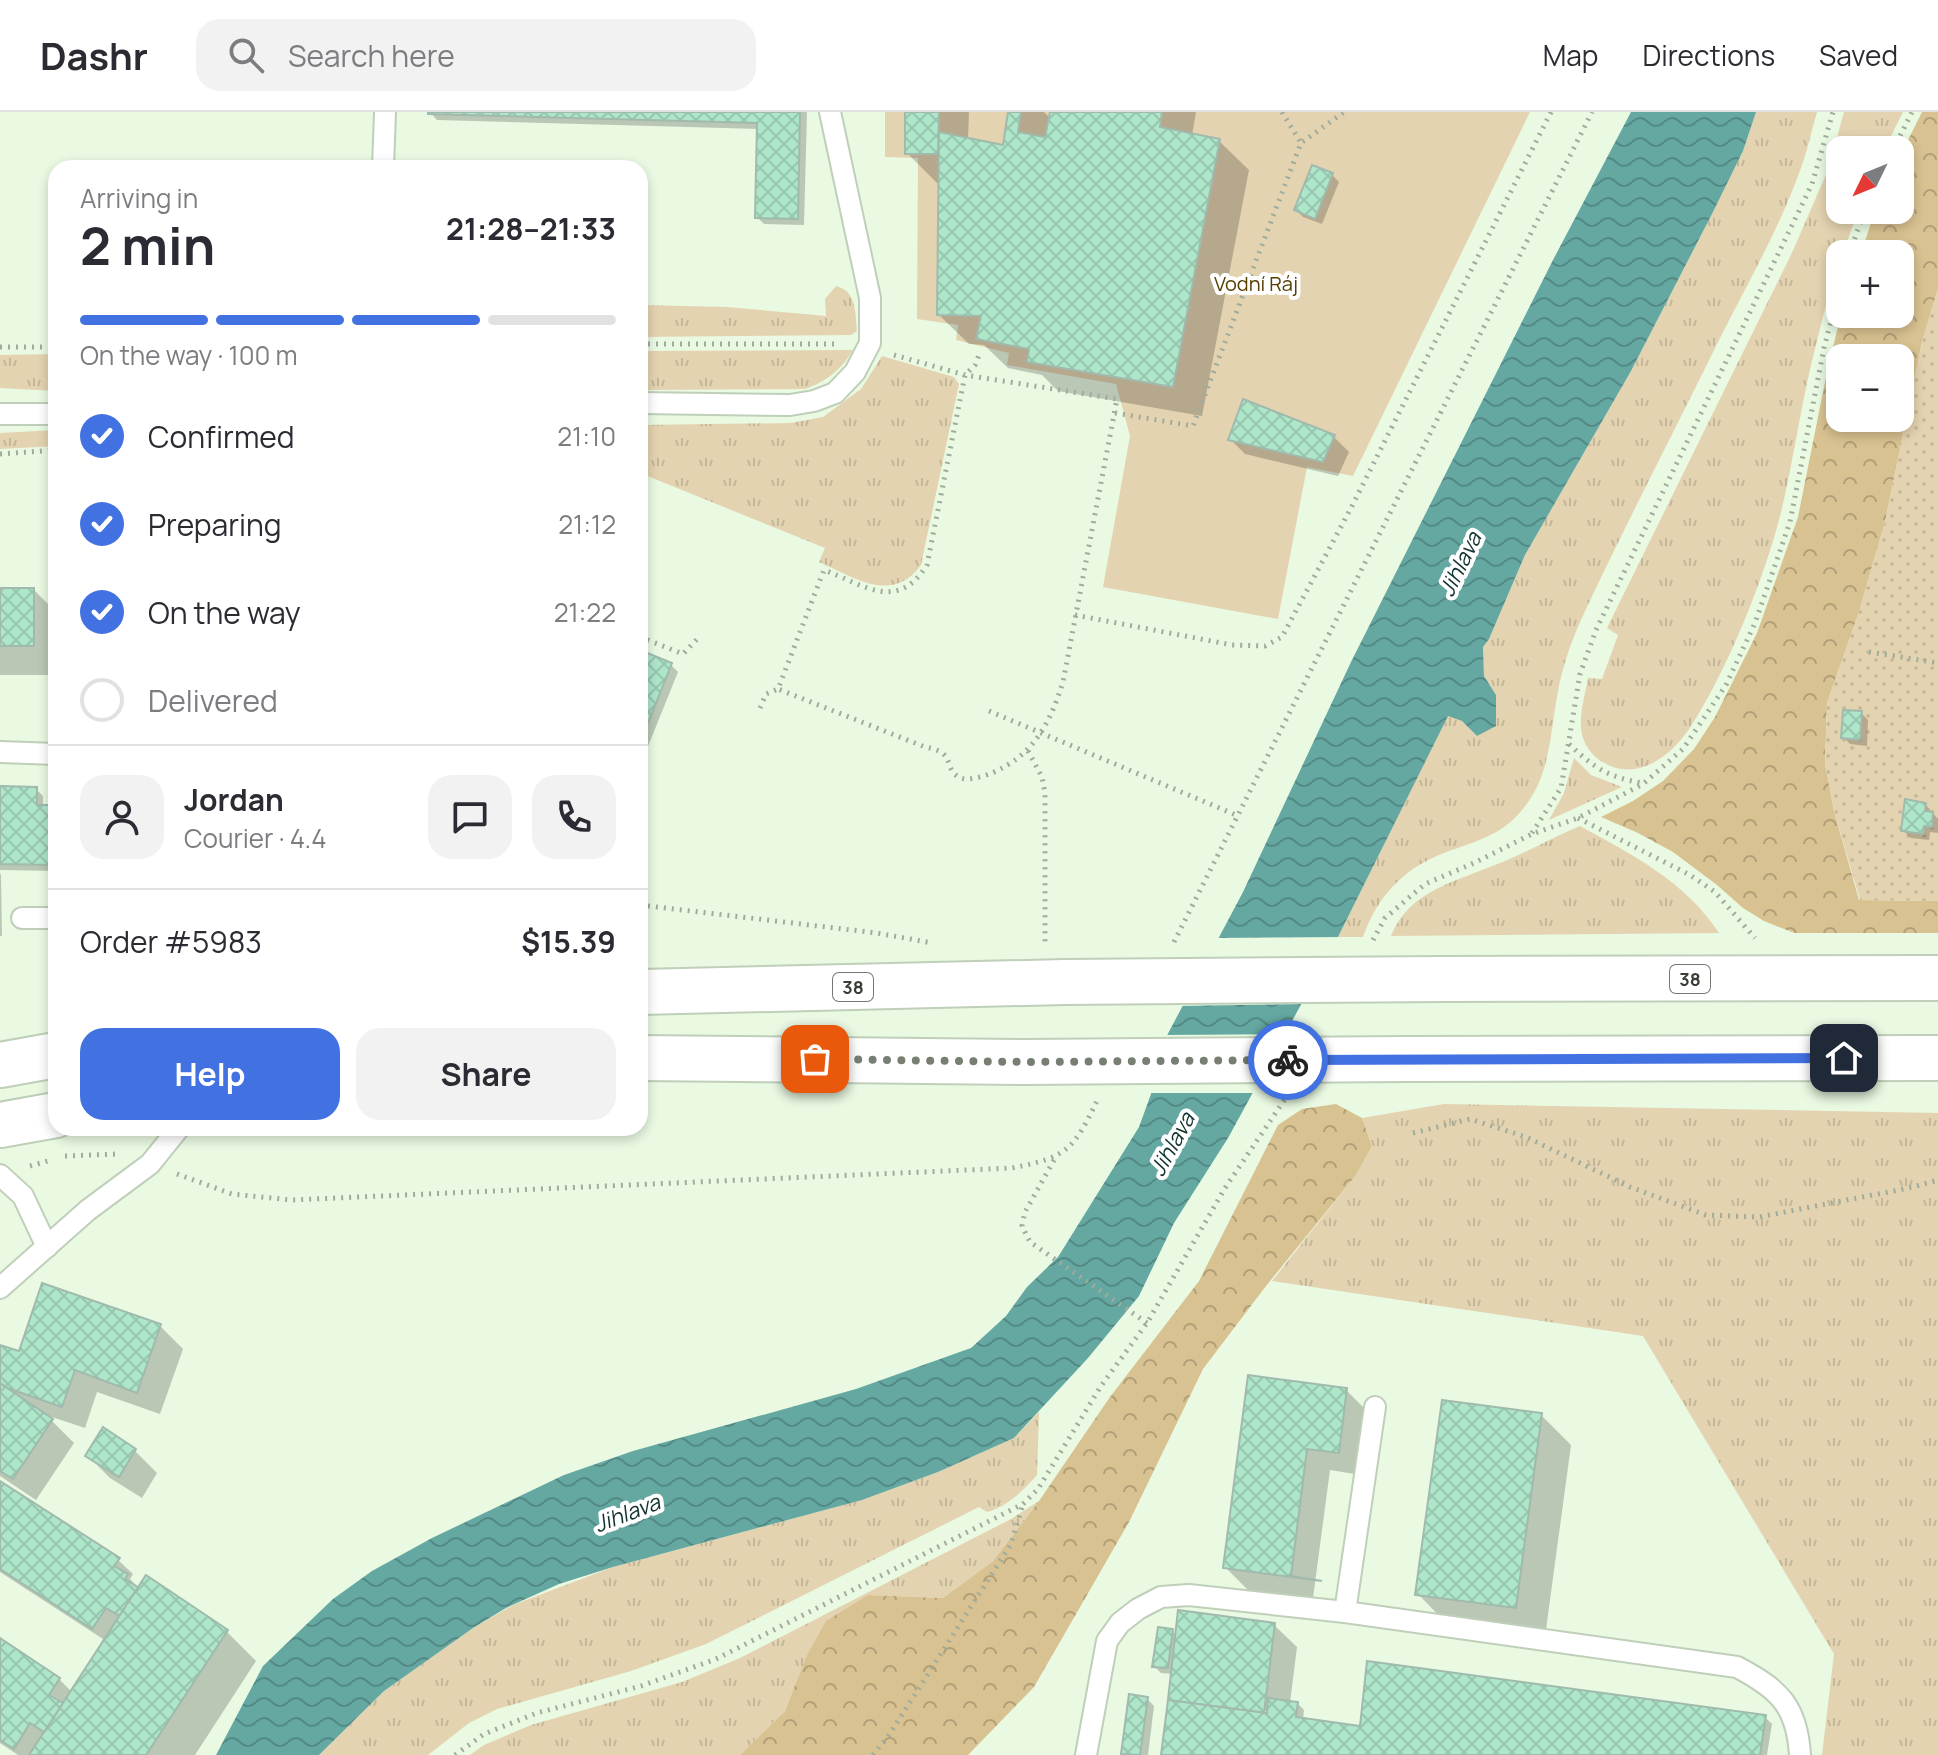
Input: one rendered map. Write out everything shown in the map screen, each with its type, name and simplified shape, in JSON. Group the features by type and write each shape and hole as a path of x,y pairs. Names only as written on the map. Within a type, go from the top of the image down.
{"highway":[{"name":"38","path":"648,991 1062,963 1443,979 1938,978"},
{"path":"0,1065 48,1056"},
{"path":"648,1058 1026,1062 1938,1058"},
{"path":"0,1125 48,1116"}],"lane":[{"path":"383,160 385,112"},
{"path":"648,403 758,405 814,401 835,393 855,372 870,343 870,298 830,112"},
{"path":"0,414 48,414"},
{"path":"0,752 48,754"},
{"path":"22,918 48,918"},
{"path":"0,1288 88,1210 150,1164 173,1136"},
{"path":"1,1175 23,1196 47,1247"},
{"path":"1345,1612 1375,1407"},
{"path":"1086,1755 1107,1641 1120,1623 1138,1609 1161,1597 1189,1595 1345,1612 1737,1667 1763,1680 1784,1700 1798,1728 1800,1755"}],"path":[{"path":"1282,112 1301,143"},
{"path":"1115,413 1193,426 1301,143 1344,112"},
{"path":"1075,615 1232,645 1265,646 1282,637 1351,508 1551,112"},
{"path":"1169,953 1592,112"},
{"path":"1532,834 1561,788 1580,674 1596,630 1812,184 1833,112"},
{"path":"1900,136 1912,112"},
{"path":"1370,945 1385,918 1425,884 1532,834 1578,818 1643,784 1683,749 1726,685 1755,623 1790,522 1829,328"},
{"path":"648,344 870,343"},
{"path":"0,347 48,347"},
{"path":"778,689 824,570 868,587 893,592 905,590 918,579 927,565 965,375 975,365 979,355"},
{"path":"760,708 766,694 778,689 925,747 939,749 944,752 952,770 961,778 971,779 1002,768 1028,751 1052,716 1063,682 1117,399 965,375 899,357"},
{"path":"0,454 48,451"},
{"path":"648,640 683,654 700,636"},
{"path":"1869,652 1938,663"},
{"path":"989,711 1236,815"},
{"path":"1568,744 1596,768 1615,779 1643,784"},
{"path":"1028,751 1037,764 1045,793 1045,944 1062,963"},
{"path":"1578,818 1690,875 1715,892 1757,940"},
{"path":"648,906 877,933 939,944"},
{"path":"1030,944 1045,944"},
{"path":"455,1755 484,1734 537,1713 641,1686 716,1659 1023,1504 1038,1489 1101,1386 1147,1323 1225,1188 1275,1117 1290,1090"},
{"path":"1101,1092 1081,1133 1054,1159 1025,1212 1022,1226 1030,1242 1147,1323"},
{"path":"1413,1133 1470,1119 1526,1137 1630,1187 1706,1215 1759,1217 1938,1180"},
{"path":"1,1175 75,1154 116,1153 232,1194 291,1200 1012,1168 1054,1159"},
{"path":"873,1755 889,1735 1011,1544 1023,1504"}],"green space":[{"name":"Vodní Ráj","path":"885,112 1530,112 1353,476 1307,467 1278,619 1103,587 1130,436 1116,384 1007,365 1009,353 956,340 958,325 917,319 918,158 885,157"},
{"path":"1756,112 1817,112 1802,165 1775,229 1576,631 1561,678 1549,748 1538,785 1523,809 1494,834 1430,859 1404,876 1384,897 1363,937 1338,937 1448,715 1462,721 1477,736 1496,695 1484,676 1483,647 1525,555 1631,371 1712,214 1743,151"},
{"path":"1844,112 1903,112 1891,136 1837,136"},
{"path":"1922,112 1938,112 1938,289 1914,381 1914,344 1834,344 1838,328 1914,328 1914,240 1865,240 1871,224 1914,224 1914,136 1910,136"},
{"path":"1826,175 1826,224 1853,224 1848,240 1826,240 1826,306 1782,508 1767,561 1732,650 1705,703 1683,737 1652,763 1640,768 1614,767 1595,757 1583,738 1581,716 1588,678 1602,679 1618,635 1607,628 1791,255"},
{"path":"836,286 848,293 854,304 857,331 851,335 648,337 648,305 727,307 826,316 825,299"},
{"path":"1938,289 1938,901 1860,900 1834,811 1825,763 1827,703 1859,612 1885,522 1904,432 1914,432 1914,381"},
{"path":"853,350 833,374 805,389 648,390 648,351"},
{"path":"48,354 48,391 0,388 0,355"},
{"path":"882,356 954,377 959,384 921,565 898,584 885,586 859,580 819,562 825,548 648,476 648,425 791,423 823,417 861,389"},
{"path":"1826,377 1826,432 1904,432 1885,522 1859,612 1827,703 1825,763 1834,811 1859,900 1938,901 1938,933 1794,933 1764,921 1743,908 1673,852 1601,817 1663,781 1694,749 1715,717 1757,633 1798,517"},
{"path":"48,430 48,446 0,449 0,433"},
{"path":"1574,758 1591,775 1622,787 1549,820 1564,793"},
{"path":"1580,826 1674,884 1719,933 1391,936 1409,908 1434,890"},
{"path":"1336,1104 1362,1118 1372,1146 1356,1175 1203,1369 1129,1522 1034,1687 968,1755 740,1755 785,1711 806,1657 826,1621 868,1595 943,1598 993,1561 1039,1501 1110,1397 1199,1281 1278,1125 1302,1109"},
{"path":"1444,1104 1938,1113 1938,1755 1822,1755 1834,1654 1643,1336 1272,1281 1356,1175 1372,1146 1362,1118"},
{"path":"1039,1412 1037,1475 1002,1506 987,1512 979,1507 706,1644 631,1671 497,1709 469,1723 428,1755 319,1755 384,1691 473,1628 513,1605 613,1567 862,1500 938,1472 1014,1438"},
{"path":"1039,1501 993,1561 943,1598 868,1595 806,1657 785,1711 740,1755 470,1755 484,1745 531,1725 682,1682 740,1658 1011,1519"}],"water":[{"name":"Jihlava","path":"1631,112 1756,112 1743,151 1712,214 1631,371 1525,555 1483,647 1484,676 1496,695 1496,726 1477,736 1462,721 1448,716 1338,937 1228,1138 1174,1223 1139,1296 1088,1358 1014,1438 938,1472 862,1500 559,1584 506,1608 384,1691 319,1755 216,1755 263,1666 333,1599 372,1571 432,1538 564,1475 633,1451 856,1389 971,1348 1006,1316 1027,1287 1058,1257 1139,1127 1151,1094 1154,1060 1243,892 1351,662"}],"pier":[{"path":"1343,937 1306,1004 1178,1006 1214,938"},
{"path":"1290,1034 1258,1093 1147,1093 1150,1059 1163,1035"}],"building":[{"path":"428,112 800,112 798,219 755,218 757,123"},
{"path":"905,112 939,112 938,154 905,154"},
{"path":"1008,112 1021,112 1018,132 1045,137 1050,112 1162,112 1160,127 1220,139 1173,387 1027,362 1029,349 976,339 981,316 937,315 939,132 1003,145"},
{"path":"1312,165 1333,173 1315,219 1294,210"},
{"path":"1243,399 1335,435 1323,462 1228,440"},
{"path":"0,588 34,588 34,646 0,646"},
{"path":"648,653 672,663 648,723"},
{"path":"1843,710 1862,711 1860,740 1841,738"},
{"path":"0,786 37,787 37,805 48,805 48,865 0,864"},
{"path":"1905,799 1926,803 1925,811 1933,812 1932,827 1924,826 1923,834 1901,831"},
{"path":"42,1283 161,1324 137,1393 75,1370 62,1407 0,1383 0,1345 19,1351"},
{"path":"1248,1375 1347,1388 1339,1453 1307,1449 1291,1576 1322,1581 1223,1568"},
{"path":"0,1383 53,1419 13,1479 0,1471"},
{"path":"1442,1400 1542,1413 1516,1608 1415,1595"},
{"path":"103,1427 136,1449 119,1477 85,1456"},
{"path":"0,1481 120,1558 114,1566 128,1574 125,1579 139,1588 120,1616 106,1608 92,1629 0,1569"},
{"path":"146,1575 228,1630 146,1755 29,1755"},
{"path":"1178,1610 1275,1623 1264,1713 1168,1700"},
{"path":"1158,1627 1173,1629 1168,1668 1152,1667"},
{"path":"0,1638 60,1678 49,1695 63,1703 44,1732 30,1723 14,1749 0,1740"},
{"path":"1367,1661 1766,1715 1760,1755 1161,1755 1168,1700 1267,1713 1268,1698 1298,1702 1296,1717 1360,1726"},
{"path":"1129,1694 1148,1697 1140,1755 1121,1754"}],"way so far":[{"path":"815,1059 1026,1062 1288,1060"}],"route":[{"path":"1288,1060 1844,1058"}]}
